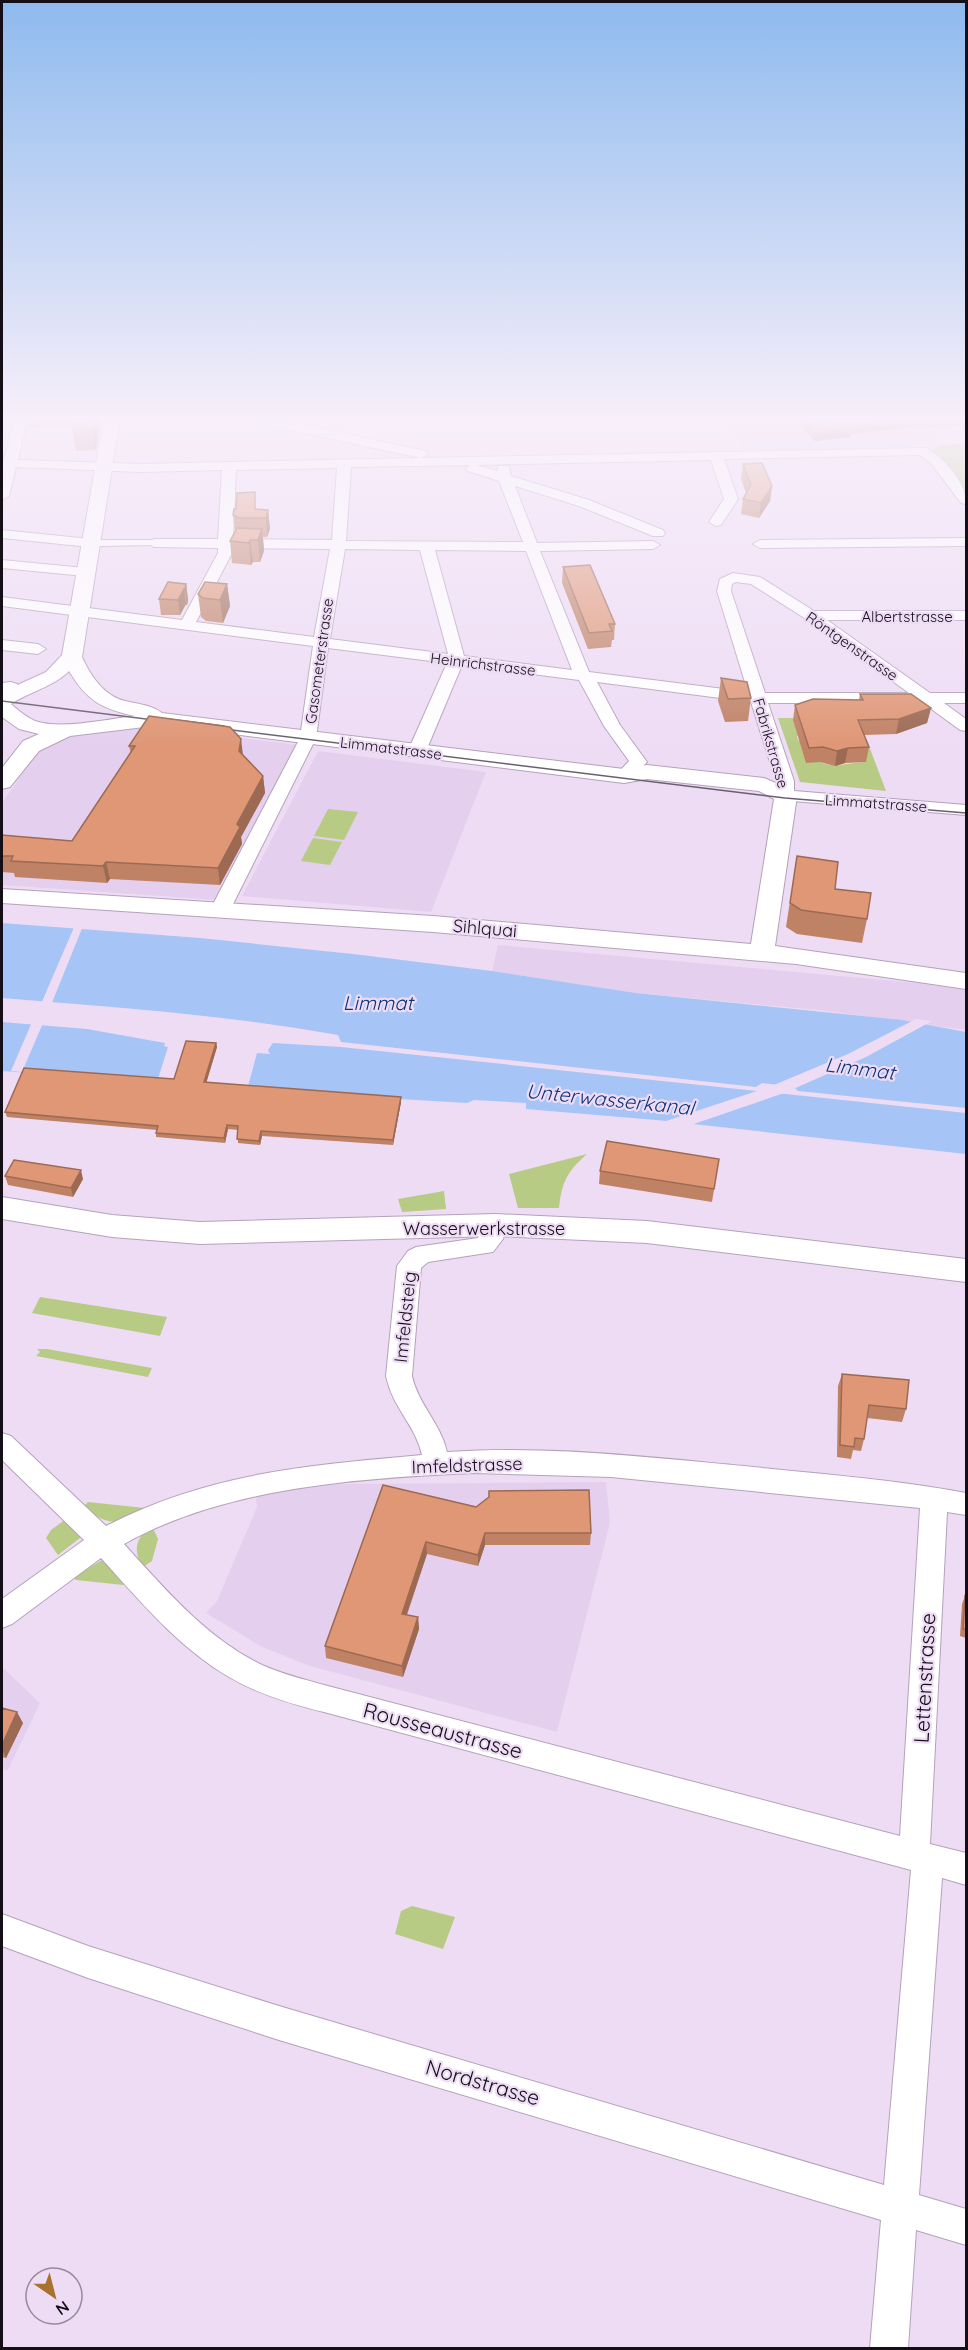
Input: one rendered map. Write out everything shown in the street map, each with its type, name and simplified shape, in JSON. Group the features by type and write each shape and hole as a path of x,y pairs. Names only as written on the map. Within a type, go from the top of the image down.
{"street":[{"path":"96,528 95,543 85,572 72,657 81,677 108,702 147,712 159,719"},
{"path":"188,625 225,553 227,528"},
{"name":"Gasometerstrasse","path":"220,910 308,738 339,528"},
{"path":"525,528 584,677 592,687 612,726 638,760 638,764 624,776"},
{"path":"2,534 95,543 532,546 656,539 634,528"},
{"path":"760,544 966,542"},
{"path":"417,751 456,660 456,650 426,545"},
{"path":"2,564 85,572"},
{"name":"Röntgenstrasse","path":"730,574 755,580 811,616 966,726"},
{"name":"Fabrikstrasse","path":"730,574 725,582 724,591 785,781 786,796 762,953"},
{"name":"Heinrichstrasse","path":"2,602 758,698 966,698"},
{"name":"Albertstrasse","path":"811,616 966,615"},
{"path":"2,645 38,649"},
{"path":"4,692 53,676 72,657"},
{"path":"2,781 31,746 42,738 95,718 108,702"},
{"path":"2,708 26,725 44,729 66,730 159,719"},
{"name":"Limmatstrasse","path":"159,719 624,776 636,784 655,789 761,801 786,796 966,810"},
{"path":"2,720 14,729 18,743 2,771 2,781"},
{"name":"Sihlquai","path":"2,896 433,924 762,953 966,981"},
{"name":"Wasserwerkstrasse","path":"2,1208 112,1226 200,1233 495,1225 647,1232 966,1271"},
{"name":"Imfeldsteig","path":"437,1465 431,1437 403,1394 399,1376 405,1296 411,1263 424,1253 485,1246 491,1239 495,1225"},
{"name":"Rousseaustrasse","path":"2,1444 104,1542 187,1630 213,1651 242,1669 300,1692 966,1869"},
{"name":"Imfeldstrasse","path":"2,1615 55,1572 104,1542 157,1515 213,1495 270,1481 332,1473 475,1462 547,1463 647,1468 801,1483 966,1503"},
{"name":"Lettenstrasse","path":"889,2349 901,2206 921,1857 934,1500"},
{"name":"Nordstrasse","path":"3,1935 279,2023 966,2227"}],"shaded area":[{"path":"134,725 299,745 218,900 2,885 2,803 42,745 67,734"},
{"path":"318,751 486,772 431,912 242,896"},
{"path":"498,945 918,983 966,990 966,1030 818,1010 636,993 492,971"},
{"path":"606,1482 610,1523 557,1732 310,1666 262,1647 206,1613 217,1601 257,1507 255,1494 317,1485"},
{"path":"2,1667 40,1703 8,1770 2,1769"}],"green space":[{"path":"778,718 793,718 799,735 798,740 818,760 828,765 866,762 852,747 869,746 886,791 800,782"},
{"path":"328,809 358,812 344,840 314,836"},
{"path":"313,838 342,842 330,865 301,861"},
{"path":"587,1154 567,1178 559,1208 518,1208 509,1174"},
{"path":"444,1191 446,1209 402,1212 398,1199"},
{"path":"40,1297 167,1317 160,1336 32,1313"},
{"path":"37,1349 152,1368 148,1377 36,1356 40,1352"},
{"path":"88,1502 145,1508 146,1511 120,1521 107,1521 83,1507"},
{"path":"66,1519 80,1534 80,1538 58,1555 46,1538 51,1530"},
{"path":"152,1526 158,1539 152,1561 143,1567 138,1555 137,1544 142,1535"},
{"path":"104,1559 130,1578 123,1585 76,1580 73,1577"},
{"path":"412,1906 455,1917 443,1949 395,1934 401,1911"}],"water":[{"name":"Limmat","path":"2,923 200,938 353,954 492,971 636,993 902,1020 966,1032 966,1108 798,1091 794,1087 762,1083 756,1087 341,1042 338,1035 254,1022 170,1012 2,998"},
{"path":"2,1022 87,1029 165,1043 164,1046 168,1047 157,1082 2,1071"},
{"name":"Limmat","path":"273,1043 341,1047 966,1113 966,1154 656,1120 526,1109 526,1103 474,1100 467,1103 247,1090 257,1053 270,1054 268,1050"}],"pier":[{"path":"75,925 83,926 51,1005 41,1004"},
{"path":"916,1019 932,1021 866,1057 791,1090 769,1087 848,1054"},
{"path":"32,1022 43,1023 22,1072 11,1071"},
{"path":"763,1089 787,1092 685,1127 657,1124"}],"building":[{"path":"237,528 262,529 258,540 250,540 249,543 230,541"},
{"path":"590,565 615,624 609,624 612,631 589,633 563,567"},
{"path":"168,582 186,584 178,600 159,599"},
{"path":"205,582 227,584 220,600 203,598 198,594"},
{"path":"721,678 747,682 751,698 728,699"},
{"path":"860,694 911,694 931,708 899,719 858,720 869,747 837,751 823,747 809,748 795,705 813,699 863,700"},
{"path":"149,716 230,727 241,739 239,751 263,776 237,824 240,827 218,868 106,862 103,866 11,861 13,856 2,856 2,835 72,841 135,746 129,746"},
{"path":"797,856 838,862 835,889 871,893 867,919 801,910 790,903"},
{"path":"186,1041 216,1043 204,1082 401,1097 393,1140 261,1131 259,1141 237,1139 238,1126 227,1125 224,1138 156,1133 158,1126 5,1112 24,1068 174,1079"},
{"path":"607,1141 719,1159 714,1189 600,1171"},
{"path":"14,1160 81,1170 71,1188 5,1176"},
{"path":"842,1374 909,1380 906,1409 869,1405 864,1439 855,1438 854,1447 840,1445"},
{"path":"383,1485 476,1507 489,1497 489,1491 589,1490 591,1533 485,1533 478,1555 426,1542 402,1614 418,1617 402,1666 325,1646"},
{"path":"965,1596 966,1629 963,1629"},
{"path":"2,1708 17,1712 2,1745"}],"tram line":[{"path":"2,701 162,721"},
{"path":"168,719 224,726"},
{"path":"216,728 785,798 966,813"}],"water label":[{"name":"Unterwasserkanal","path":"610,1099"}]}
